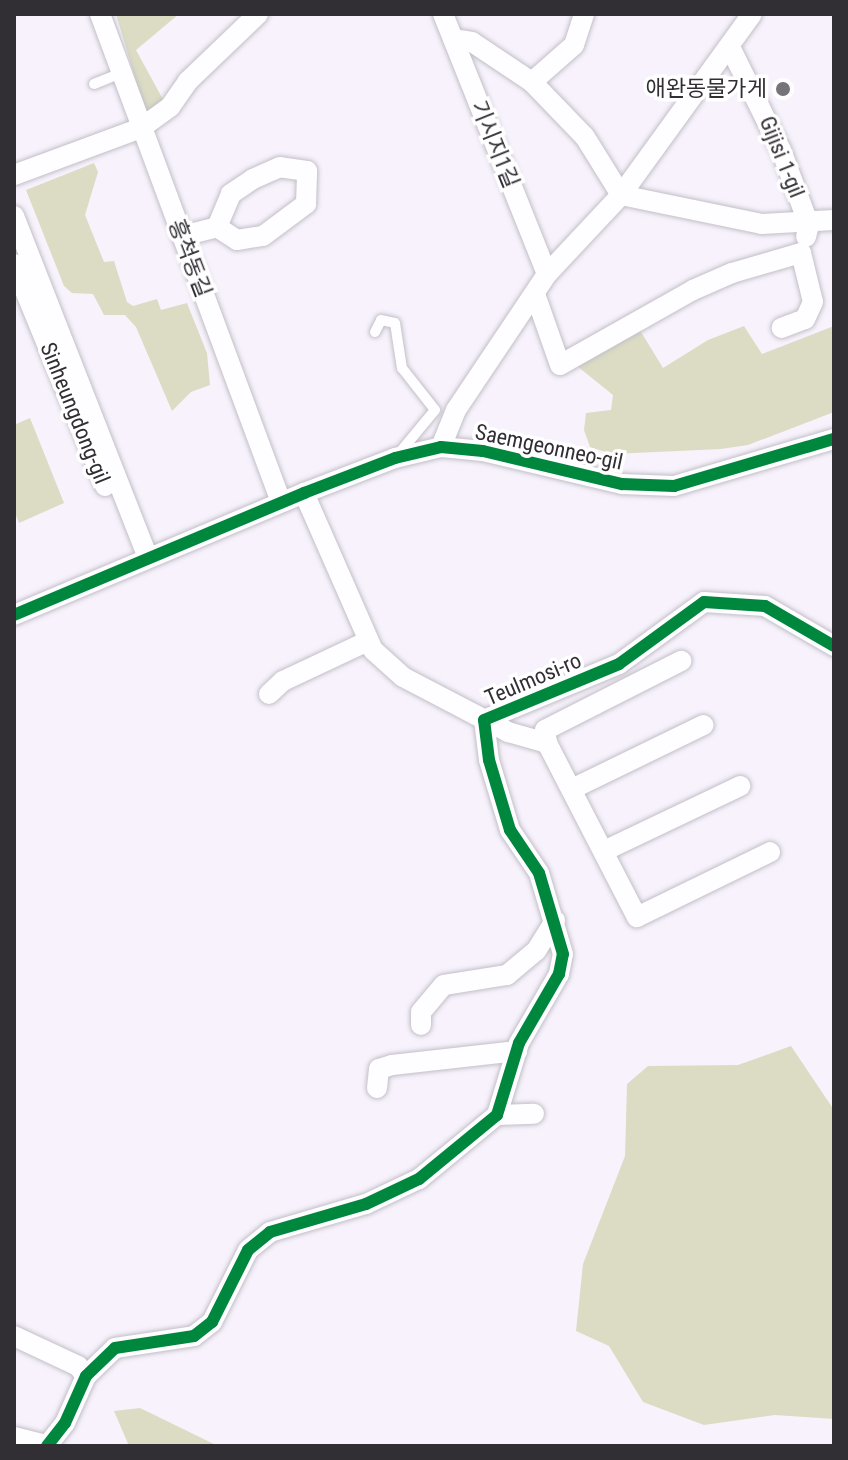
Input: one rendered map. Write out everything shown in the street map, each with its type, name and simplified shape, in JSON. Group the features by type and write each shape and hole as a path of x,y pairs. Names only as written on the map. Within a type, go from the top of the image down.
{"street":[{"name":"흥척동길","path":"100,14 281,502"},
{"path":"20,173 141,128 170,107 188,81 258,14"},
{"path":"532,82 574,45 584,14"},
{"path":"14,615 281,502 395,458 441,447 456,410 547,274 621,195 752,14"},
{"name":"기시지1길","path":"440,15 453,39 547,274"},
{"path":"453,39 472,42 532,82 585,137 621,195"},
{"name":"Gijisi 1-gil","path":"730,47 781,150 809,225"},
{"path":"182,236 217,227 237,240 263,236 288,221 306,204 307,171 280,167 253,179 231,194 217,227"},
{"name":"Gijisi 1-gil","path":"621,195 762,224 809,225 834,220"},
{"path":"14,216 141,561"},
{"path":"782,328 805,319 813,302 801,253 809,225"},
{"path":"535,294 560,365 693,290 732,273 801,253"},
{"name":"Sinheungdong-gil","path":"14,264 141,561"},
{"name":"Saemgeonneo-gil","path":"441,447 483,451 622,484 674,486 834,439"},
{"name":"Teulmosi-ro","path":"304,493 368,641 403,677 484,720"},
{"name":"Teulmosi-ro","path":"484,720 619,664 704,602 765,606 832,649"},
{"path":"269,694 283,681 368,641"},
{"path":"681,661 545,730 547,743 574,788 637,917 770,852"},
{"path":"484,720 547,743"},
{"name":"Teulmosi-ro","path":"484,720 489,760 510,830 539,873 563,954 559,974 529,1020 497,1115"},
{"path":"574,788 704,725"},
{"path":"604,851 740,786"},
{"path":"421,1025 421,1012 438,990 455,980 507,975 536,951 555,920"},
{"path":"377,1088 379,1069 392,1065 517,1051"},
{"path":"14,1437 48,1446 65,1423 86,1376 115,1348 194,1336 212,1322 248,1250 270,1232 366,1204 419,1179 497,1115 534,1114"},
{"path":"14,1336 78,1366 86,1376"}],"lane":[{"path":"94,84 121,73"},
{"path":"375,332 381,320 395,323 402,368 435,410 395,458"}],"green space":[{"path":"116,14 179,14 136,50 166,105 145,111"},
{"path":"94,163 98,172 85,215 104,262 114,261 127,302 133,306 157,299 161,310 187,303 207,353 210,385 191,392 172,411 136,327 125,315 104,315 93,294 72,293 64,286 26,190"},
{"path":"744,326 762,354 834,326 834,412 748,445 721,449 612,454 590,447 584,430 586,413 611,410 613,395 577,366 638,327 663,368 708,340"},
{"path":"30,418 64,503 19,523 14,510 14,425"},
{"path":"791,1046 834,1110 834,1419 775,1415 704,1425 643,1402 609,1346 576,1331 583,1264 625,1156 627,1084 648,1066 738,1065"},
{"path":"140,1408 218,1446 129,1446 114,1411"}],"cycle path":[{"path":"14,615 304,493 395,458 441,447 483,451 622,484 674,486 834,439"},
{"path":"47,1446 65,1423 86,1376 115,1348 194,1336 212,1322 248,1250 270,1232 366,1204 419,1179 497,1115 519,1043 559,974 563,954 539,873 510,830 489,760 484,720 619,664 704,602 765,606 834,646"}],"place":[{"name":"애완동물가게","path":"783,89"}]}
